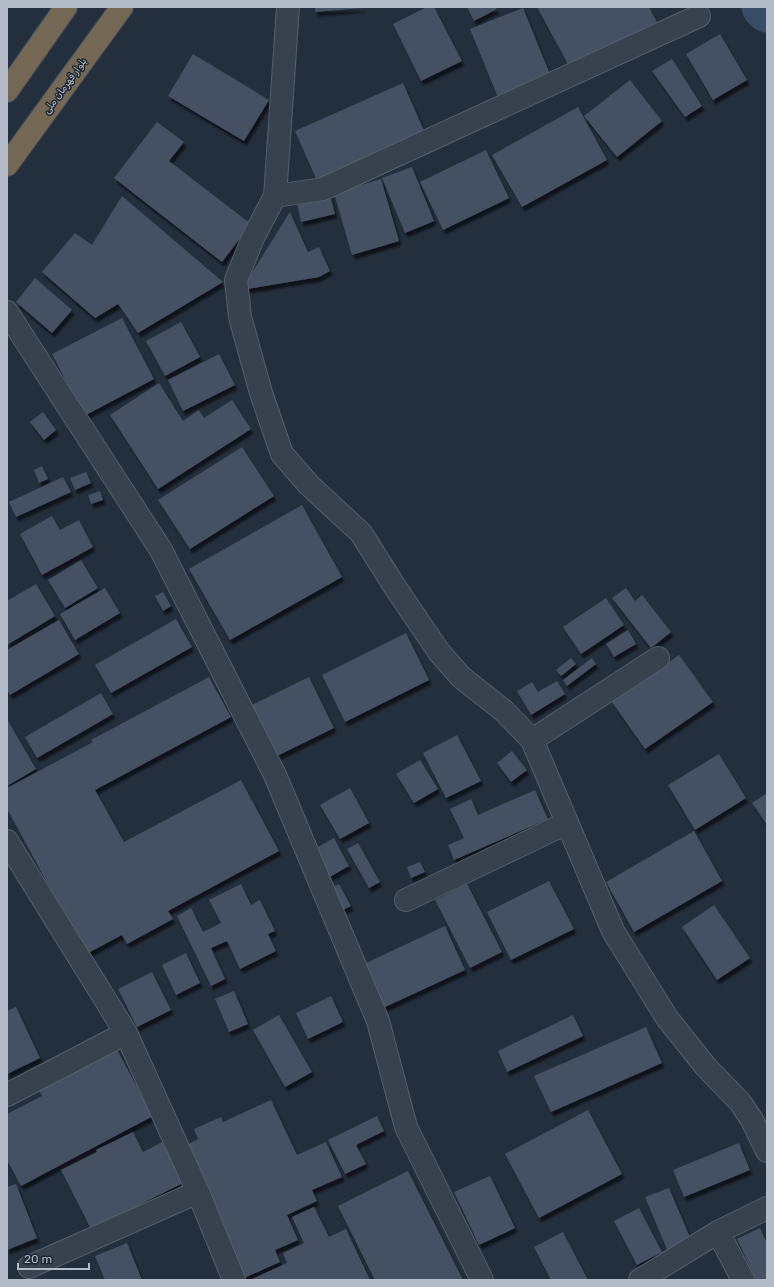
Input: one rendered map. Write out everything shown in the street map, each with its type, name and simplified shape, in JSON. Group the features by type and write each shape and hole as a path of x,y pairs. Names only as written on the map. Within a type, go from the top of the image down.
{"highway":[{"path":"7,91 66,7"},
{"name":"بلوار قهرمان ملی","path":"7,165 122,7"}],"street":[{"path":"288,7 275,196 253,238 236,280 240,317 248,348 261,393 282,454 309,485 361,533 439,652 461,677 504,711 532,740 614,931 667,1018 706,1067 740,1102 752,1120 767,1151"},
{"path":"275,196 323,189 699,16"},
{"path":"7,312 160,550 275,775 378,1020 406,1127 482,1280"},
{"path":"532,740 658,658"},
{"path":"406,900 567,823"},
{"path":"7,840 126,1033 198,1192 234,1280"},
{"path":"7,1095 126,1033"},
{"path":"29,1267 198,1192"},
{"path":"640,1280 718,1232 767,1208"},
{"path":"718,1232 743,1280"}],"building":[{"path":"315,7 363,7 363,8 315,12"},
{"path":"427,7 434,7 462,61 421,81 393,24"},
{"path":"467,7 495,7 497,9 474,21"},
{"path":"537,7 649,7 657,22 570,68"},
{"path":"523,8 552,79 499,100 470,29"},
{"path":"720,34 747,80 713,100 686,54"},
{"path":"193,54 269,100 244,141 168,96"},
{"path":"672,59 702,106 685,117 652,71"},
{"path":"630,80 662,121 617,157 584,116"},
{"path":"403,83 426,135 318,183 295,131"},
{"path":"578,107 607,160 522,207 492,155"},
{"path":"157,122 184,142 169,161 251,224 222,262 114,178"},
{"path":"486,150 509,198 443,230 420,182"},
{"path":"412,167 434,221 405,233 382,178"},
{"path":"381,179 399,241 352,255 334,193"},
{"path":"329,191 335,214 301,222 296,199"},
{"path":"122,196 223,282 138,333 118,304 95,318 42,272 75,233 92,245"},
{"path":"290,212 308,252 319,247 330,271 319,277 241,290"},
{"path":"35,278 72,310 52,333 16,302"},
{"path":"122,318 154,379 84,416 52,354"},
{"path":"181,322 200,357 165,376 146,341"},
{"path":"219,354 235,385 183,411 168,380"},
{"path":"159,383 183,421 199,410 204,418 232,400 251,429 158,489 110,415"},
{"path":"43,412 56,430 44,440 30,422"},
{"path":"242,447 274,496 190,549 158,500"},
{"path":"42,466 48,479 39,483 34,470"},
{"path":"86,472 91,483 75,490 70,478"},
{"path":"63,477 71,492 16,517 9,502"},
{"path":"100,491 103,500 91,504 88,495"},
{"path":"302,505 342,577 230,640 189,569"},
{"path":"52,516 60,530 79,520 93,547 42,575 20,534"},
{"path":"81,560 98,588 65,608 48,580"},
{"path":"36,584 55,616 7,645 7,601"},
{"path":"105,588 120,613 75,640 60,614"},
{"path":"626,588 635,601 642,595 671,632 651,648 612,598"},
{"path":"163,592 171,606 163,611 155,596"},
{"path":"606,598 624,625 581,654 563,627"},
{"path":"176,619 192,647 111,693 95,665"},
{"path":"59,620 79,654 10,695 7,690 7,650"},
{"path":"628,630 636,644 614,657 606,644"},
{"path":"406,633 429,680 345,722 322,675"},
{"path":"679,655 713,702 645,749 612,702"},
{"path":"571,658 576,664 561,676 556,670"},
{"path":"592,658 596,664 567,686 563,680"},
{"path":"209,677 231,717 95,790 124,842 241,780 279,851 168,911 173,919 127,944 122,935 86,954 7,809 7,788 93,742 91,740"},
{"path":"309,677 334,728 277,756 252,705"},
{"path":"557,681 565,694 531,715 517,691 532,682 538,692"},
{"path":"101,693 113,714 37,758 25,737"},
{"path":"7,719 36,769 7,786"},
{"path":"457,735 481,781 446,798 423,753"},
{"path":"512,751 527,770 511,782 497,763"},
{"path":"719,754 746,798 695,830 668,785"},
{"path":"420,760 438,789 414,803 396,774"},
{"path":"350,788 369,823 340,839 320,805"},
{"path":"535,790 548,819 454,860 448,845 464,838 450,809 471,799 478,815"},
{"path":"767,793 767,825 752,803"},
{"path":"694,831 722,881 634,932 606,882"},
{"path":"334,838 349,866 326,879 311,851"},
{"path":"358,843 380,882 369,888 347,849"},
{"path":"420,862 425,872 411,878 407,867"},
{"path":"549,881 574,929 511,960 487,912"},
{"path":"241,884 251,905 260,900 275,931 268,934 276,951 240,969 227,941 211,948 225,979 211,986 177,916 191,908 203,932 221,923 209,900"},
{"path":"339,884 351,906 339,912 328,890"},
{"path":"467,884 502,952 470,968 435,900"},
{"path":"714,905 750,958 717,980 682,927"},
{"path":"445,926 465,970 383,1008 362,965"},
{"path":"186,953 200,983 176,995 162,965"},
{"path":"152,972 171,1010 137,1027 118,989"},
{"path":"234,991 248,1024 229,1032 215,999"},
{"path":"331,996 343,1022 308,1039 296,1013"},
{"path":"16,1007 40,1058 7,1074 7,1011"},
{"path":"279,1015 312,1072 285,1087 253,1030"},
{"path":"573,1015 583,1036 507,1072 498,1051"},
{"path":"646,1027 662,1063 551,1112 534,1076"},
{"path":"116,1048 153,1116 21,1186 7,1160 7,1114 42,1096 38,1089"},
{"path":"271,1100 297,1155 326,1142 342,1177 312,1190 317,1201 287,1215 298,1240 275,1250 280,1262 244,1278 183,1147 198,1139 194,1129 221,1117 223,1122"},
{"path":"588,1110 622,1174 539,1218 505,1154"},
{"path":"377,1116 384,1131 356,1145 366,1164 345,1174 328,1140"},
{"path":"133,1132 143,1152 162,1142 183,1183 91,1229 61,1170 97,1152 96,1150"},
{"path":"739,1143 750,1170 684,1197 673,1170"},
{"path":"408,1171 463,1280 375,1280 338,1206"},
{"path":"490,1176 515,1228 479,1245 454,1192"},
{"path":"16,1184 37,1238 7,1250 7,1187"},
{"path":"669,1188 692,1242 668,1252 645,1197"},
{"path":"314,1207 329,1237 346,1229 370,1280 250,1280 287,1263 283,1253 304,1243 292,1217"},
{"path":"639,1208 662,1252 637,1265 614,1221"},
{"path":"760,1228 767,1243 767,1280 756,1280 737,1239"},
{"path":"563,1232 588,1280 551,1280 534,1247"},
{"path":"127,1243 142,1280 105,1280 95,1256"}],"waterway":[{"path":"763,7 767,11"}]}
